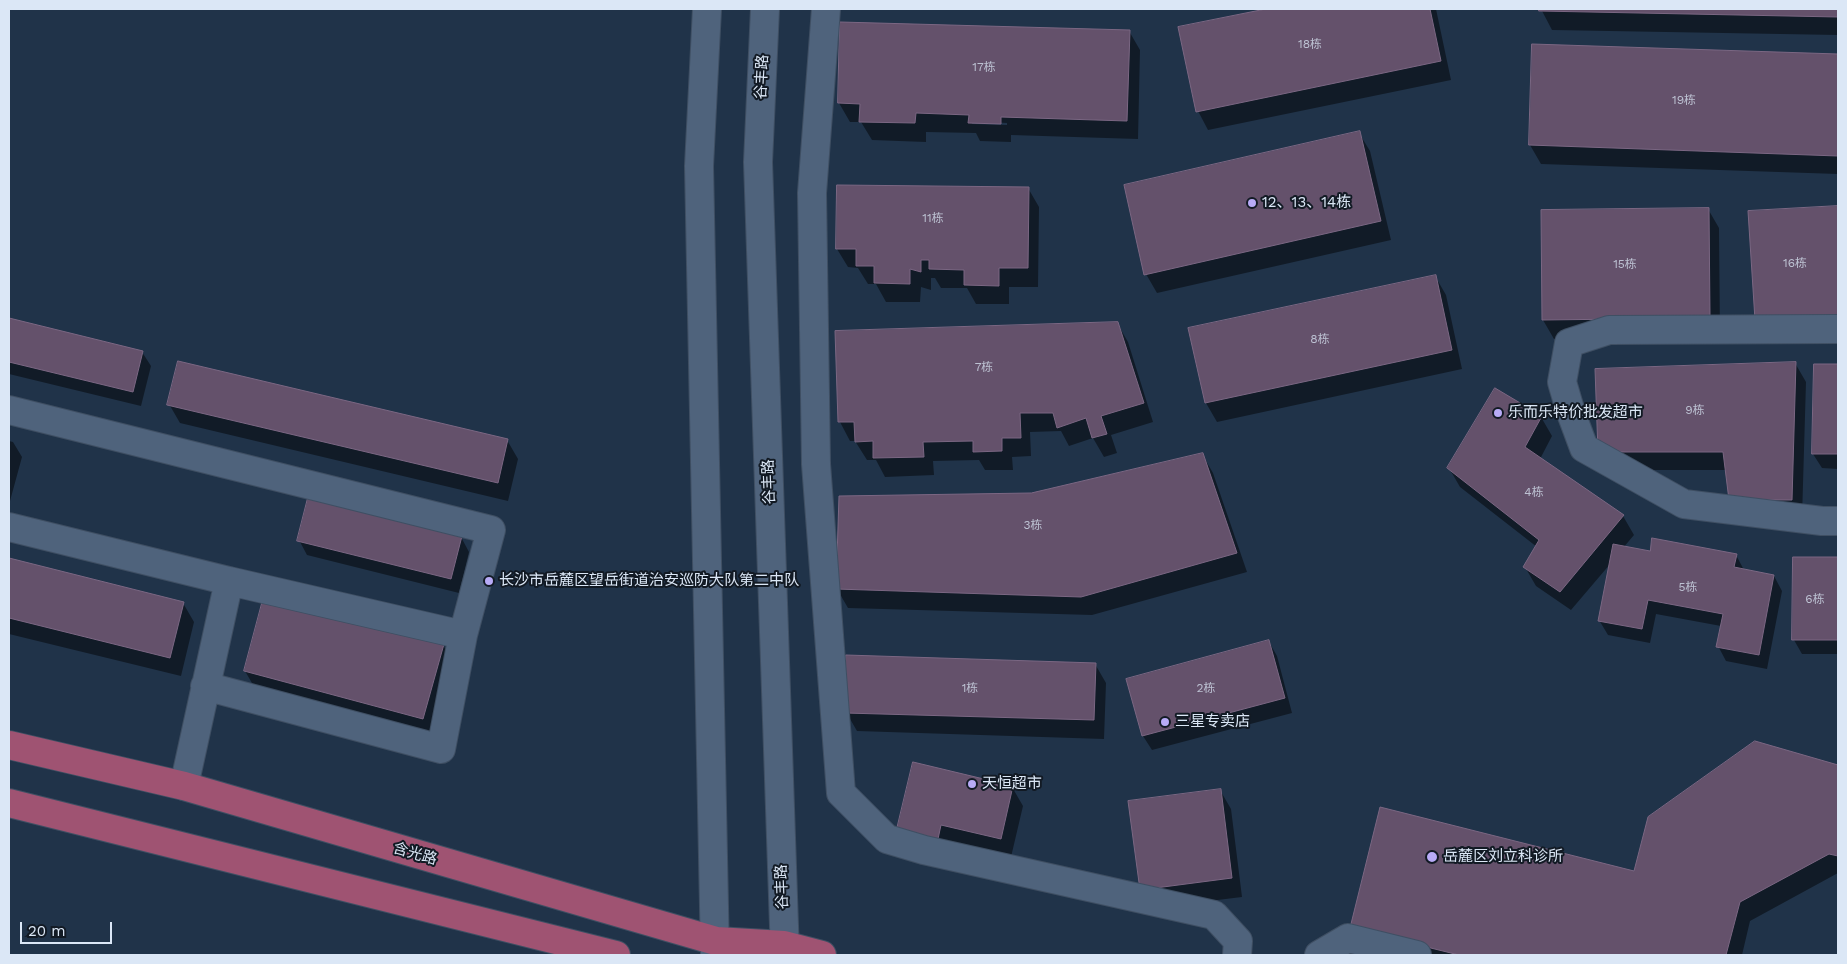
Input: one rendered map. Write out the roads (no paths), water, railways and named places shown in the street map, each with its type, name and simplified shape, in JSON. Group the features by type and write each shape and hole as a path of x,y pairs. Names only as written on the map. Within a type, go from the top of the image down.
{"main road":[{"name":"含光路","path":"9,744 184,786 715,948 785,950 822,955"},
{"path":"9,802 616,955"}],"street":[{"path":"707,9 699,166 715,948"},
{"name":"谷丰路","path":"765,9 758,162 785,950"},
{"path":"826,9 812,193 816,464 841,793 887,840 1214,915 1238,941 1237,955"},
{"path":"1838,329 1609,330 1569,343 1562,382 1584,448 1684,504 1822,521 1838,521"},
{"path":"9,410 491,530 463,635 441,749 205,686"},
{"path":"9,526 229,581 463,635"},
{"path":"184,786 229,581"},
{"path":"1319,955 1348,938 1417,955"}],"place":[{"name":"12、13、14栋","path":"1252,203"},
{"name":"乐而乐特价批发超市","path":"1498,413"},
{"name":"长沙市岳麓区望岳街道治安巡防大队第二中队","path":"489,581"},
{"name":"三星专卖店","path":"1165,722"},
{"name":"天恒超市","path":"972,784"},
{"name":"岳麓区刘立科诊所","path":"1432,857"}]}
